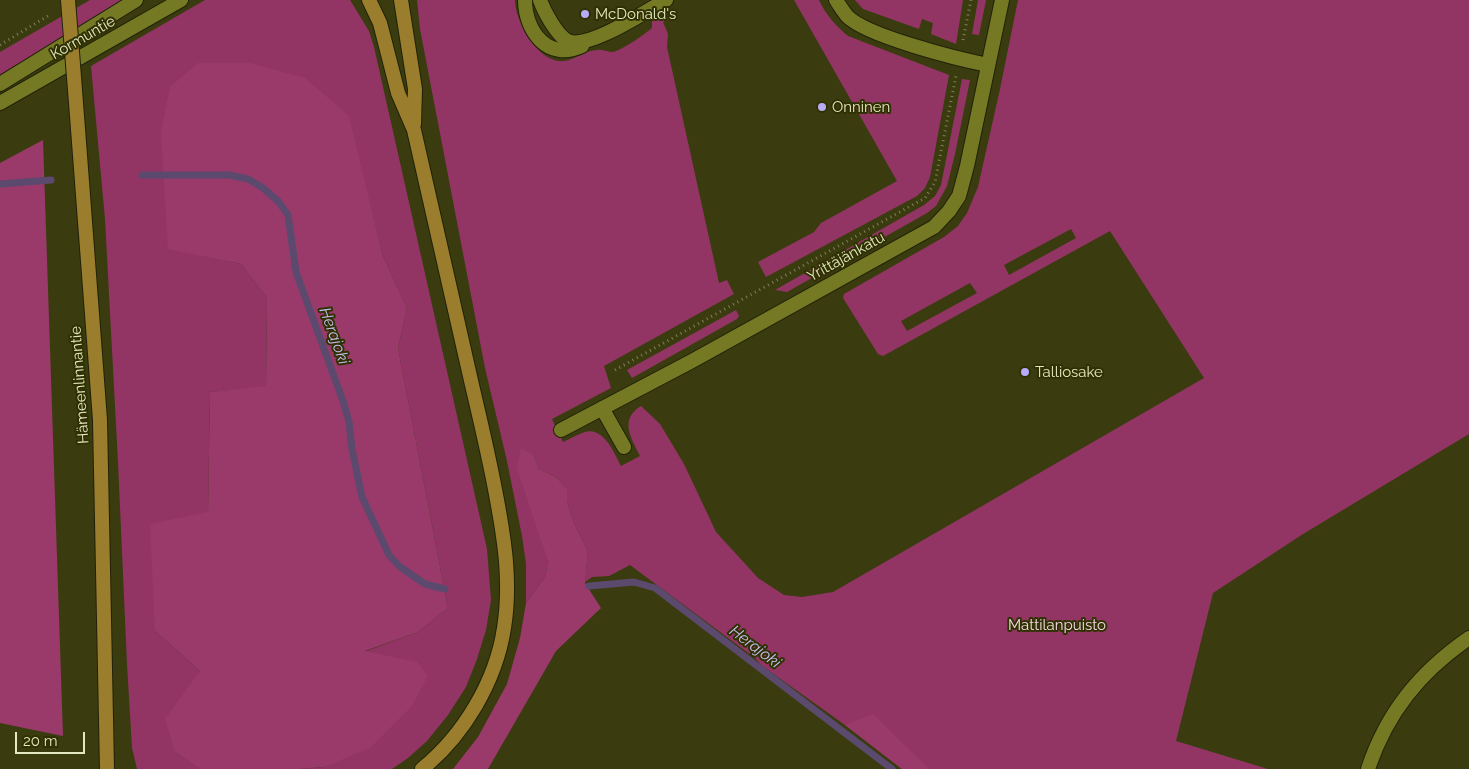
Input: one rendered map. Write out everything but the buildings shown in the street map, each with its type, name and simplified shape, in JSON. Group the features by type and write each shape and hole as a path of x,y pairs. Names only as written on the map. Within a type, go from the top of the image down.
{"main road":[{"name":"Hämeenlinnantie","path":"68,0 100,420 107,769"},
{"path":"369,0 380,23 398,93 414,130 490,459 506,551 508,574 504,629 491,674 473,709 457,733 422,769"},
{"path":"401,0 415,89 414,130"}],"street":[{"name":"Kormuntie","path":"0,84 136,0"},
{"name":"Kormuntie","path":"0,103 181,0"},
{"path":"525,0 526,12 533,31 540,41 550,47 562,50 576,49 666,0"},
{"path":"540,0 562,37 568,42 578,43 593,40"},
{"path":"836,0 848,17 868,29 959,60 988,65"},
{"name":"Yrittäjänkatu","path":"561,430 692,361 934,227 949,212 959,196 1002,0"},
{"path":"602,408 624,447"},
{"path":"1368,769 1385,727 1406,696 1430,668 1469,638"}],"path":[{"path":"615,370 925,198 935,182 971,0"},
{"path":"0,45 54,12"}],"green space":[{"path":"90,0 126,0 0,77 0,52"},
{"path":"205,0 350,0 369,31 374,47 487,549 491,600 486,630 466,687 448,715 427,741 392,769 299,769 324,767 364,652 418,632 448,608 398,348 407,308 383,256 348,116 168,248 241,264 267,298 266,387 210,392 208,512 155,631 200,671 175,752 202,769 137,769 132,748 127,664 105,219 91,66"},
{"name":"Mattilanpuisto","path":"417,0 515,0 519,19 537,49 545,56 554,60 564,61 593,50 612,52 621,49 652,28 652,20 664,15 669,19 663,22 668,34 667,47 719,283 727,280 734,294 604,366 611,388 552,419 563,442 585,432 592,431 598,433 608,442 621,466 640,456 631,436 629,423 634,411 641,406 660,424 684,464 716,532 758,578 784,595 802,597 833,592 1204,378 1110,231 883,356 878,354 843,298 844,294 944,237 958,226 967,213 978,187 1018,0 1469,0 1469,434 1303,534 1213,593 1176,741 1268,769 902,769 630,565 609,576 592,577 585,582 588,551 574,523 567,502 567,488 556,477 539,469 533,454 542,542 548,562 545,577 526,603 526,564 522,536 485,368 420,29","holes":["1071,229 1076,238 1009,275 1004,265","970,283 977,293 907,331 901,321"]},
{"path":"794,0 819,0 831,20 848,36 949,75 930,177 925,188 917,196 766,277 758,262 814,232 821,223 897,181"},
{"path":"855,0 963,0 956,44 931,34 933,23 922,19 919,29 863,9"},
{"path":"978,0 986,0 979,35 972,34"},
{"path":"962,79 970,80 955,154 947,186 936,206 927,213 787,292 775,290 924,205 935,196 941,185"},
{"path":"736,310 739,316 737,319 632,378 627,370"}],"shaded area":[{"path":"198,63 250,63 305,78 349,116 383,256 407,308 398,348 448,608 418,632 365,651 417,662 428,676 411,707 370,748 324,767 299,769 201,769 175,752 165,719 200,671 155,631 150,524 208,512 210,392 266,386 267,298 241,264 168,249 161,132 170,87"},
{"path":"43,140 63,736 0,723 0,163"},
{"path":"521,449 533,454 539,469 556,477 567,488 567,502 574,523 588,551 585,583 601,608 556,651 488,769 453,769 478,737 507,684 520,638 526,603 545,577 548,562 517,468"},
{"path":"873,714 929,769 902,769 845,725"}],"waterway":[{"name":"Herajoki","path":"142,175 229,175 248,179 263,188 278,201 288,215 296,272 349,422 352,449 362,497 389,555 399,566 425,584 445,589"},
{"name":"Herajoki","path":"0,184 51,180"},
{"name":"Herajoki","path":"589,586 634,582 655,588 892,769"}],"place":[{"name":"McDonald's","path":"585,14"},
{"name":"Onninen","path":"822,107"},
{"name":"Talliosake","path":"1025,372"}]}
